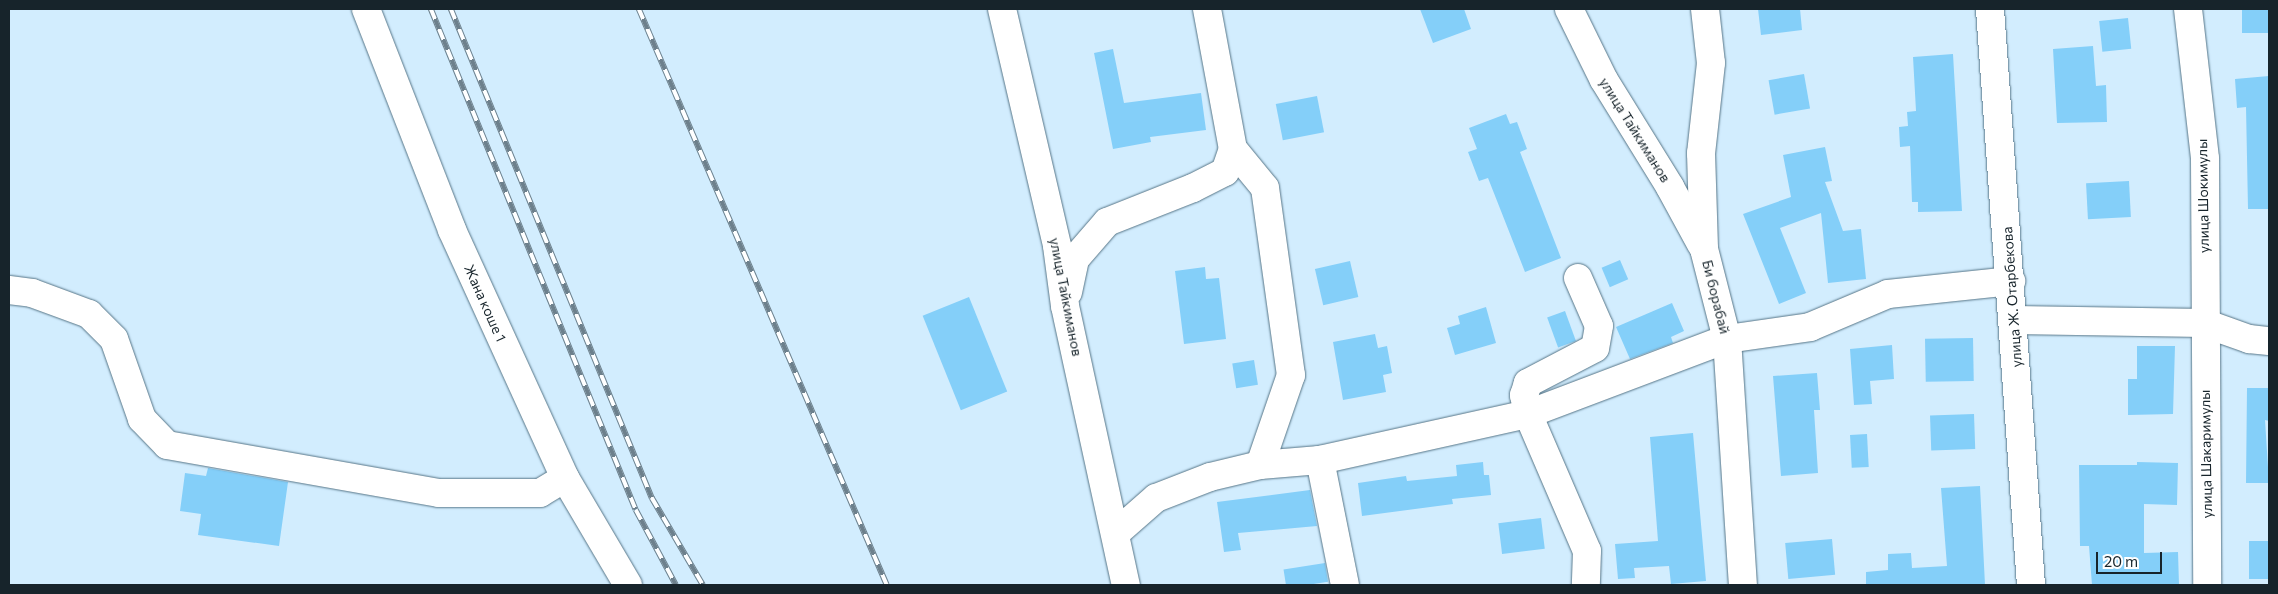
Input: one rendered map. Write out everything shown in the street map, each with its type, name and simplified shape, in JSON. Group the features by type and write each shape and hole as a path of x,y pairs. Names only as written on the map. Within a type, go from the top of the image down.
{"street":[{"name":"Жана коше 1","path":"366,9 452,230 565,478 628,585"},
{"name":"улица Тайкиманов","path":"1002,9 1057,246 1065,306 1126,585"},
{"path":"1207,9 1233,149 1265,188 1291,376 1260,465"},
{"name":"улица Тайкиманов","path":"1569,9 1604,80 1670,187 1704,249"},
{"name":"Би борабай","path":"1706,9 1711,63 1700,153 1704,249 1728,339 1743,585"},
{"name":"улица Ж. Отарбекова","path":"1990,9 2014,320 2031,585"},
{"name":"улица Шокимулы","path":"2188,9 2205,159 2204,323"},
{"path":"1065,306 1075,259 1107,222 1193,188 1224,172 1233,149"},
{"path":"1578,278 1599,326 1595,348 1528,383 1524,395 1528,414 1587,551 1586,585"},
{"path":"1116,533 1156,498 1210,477 1260,465 1320,460 1528,414 1728,339 1810,327 1888,294 2011,281"},
{"path":"9,290 32,293 89,314 114,339 142,419 167,445 439,493 540,492 565,478"},
{"path":"2014,320 2204,323 2249,339 2269,342"},
{"name":"улица Шакаримулы","path":"2204,323 2207,585"},
{"path":"1320,460 1345,585"}],"building":[{"path":"1420,9 1464,9 1471,29 1433,43"},
{"path":"1758,9 1800,9 1802,30 1761,35"},
{"path":"2242,9 2269,9 2269,33 2242,33"},
{"path":"2128,18 2131,49 2102,52 2099,21"},
{"path":"2093,46 2096,86 2106,85 2107,122 2057,123 2053,49"},
{"path":"1113,49 1124,103 1201,93 1206,130 1150,137 1151,142 1113,149 1094,53"},
{"path":"1953,54 1962,211 1918,212 1918,202 1912,202 1910,146 1900,147 1899,127 1908,126 1907,112 1916,111 1913,57"},
{"path":"1804,74 1810,108 1775,115 1769,80"},
{"path":"2269,76 2269,209 2248,209 2246,107 2237,108 2235,79"},
{"path":"1317,96 1324,132 1283,140 1276,104"},
{"path":"1506,114 1510,124 1517,122 1527,149 1520,152 1561,258 1525,272 1488,178 1479,181 1468,152 1477,149 1469,128"},
{"path":"1825,147 1832,181 1825,182 1843,231 1861,229 1866,279 1828,283 1821,213 1780,228 1806,293 1779,304 1743,214 1791,197 1783,155"},
{"path":"2129,181 2131,217 2088,219 2086,183"},
{"path":"1620,260 1628,279 1610,287 1602,268"},
{"path":"1350,261 1358,297 1323,305 1315,269"},
{"path":"1205,267 1206,279 1219,278 1226,339 1184,344 1175,271"},
{"path":"969,297 1007,392 961,410 923,316"},
{"path":"1672,303 1684,331 1671,337 1673,343 1630,359 1616,327"},
{"path":"1486,307 1496,343 1455,355 1447,328 1460,324 1458,316"},
{"path":"1565,311 1576,341 1558,348 1547,317"},
{"path":"1375,334 1378,348 1387,346 1392,373 1383,375 1386,392 1343,400 1333,342"},
{"path":"1973,338 1974,381 1926,382 1925,339"},
{"path":"1892,345 1894,379 1870,381 1872,404 1854,405 1850,349"},
{"path":"2137,346 2175,346 2173,414 2128,415 2128,379 2137,379"},
{"path":"1254,360 1258,385 1236,388 1232,363"},
{"path":"1817,373 1820,410 1814,410 1818,473 1781,476 1773,376"},
{"path":"2247,388 2269,388 2269,421 2265,420 2269,483 2246,483"},
{"path":"1974,414 1975,449 1931,451 1930,416"},
{"path":"1693,433 1706,581 1671,584 1669,566 1634,568 1635,578 1618,579 1615,544 1658,541 1650,437"},
{"path":"1867,434 1869,467 1852,468 1850,435"},
{"path":"1483,462 1484,475 1489,475 1491,495 1452,499 1453,504 1362,516 1358,483 1406,476 1407,481 1457,476 1456,465"},
{"path":"2137,462 2178,463 2177,505 2144,504 2144,553 2178,552 2179,585 2092,585 2089,546 2080,546 2079,465 2137,465"},
{"path":"208,468 288,482 279,546 198,535 201,514 180,511 185,473 206,476"},
{"path":"1980,486 1985,585 1866,585 1866,572 1888,570 1888,554 1911,553 1912,568 1947,566 1941,488"},
{"path":"1310,490 1317,526 1238,533 1241,550 1224,552 1217,502"},
{"path":"1541,518 1545,549 1502,554 1498,523"},
{"path":"1832,539 1835,575 1788,579 1785,543"},
{"path":"2249,541 2269,541 2269,579 2249,579"},
{"path":"1325,563 1328,582 1308,585 1286,585 1284,570"}],"railway":[{"path":"431,9 636,510 676,585"},
{"path":"451,9 652,498 703,585"},
{"path":"639,9 887,585"}]}
